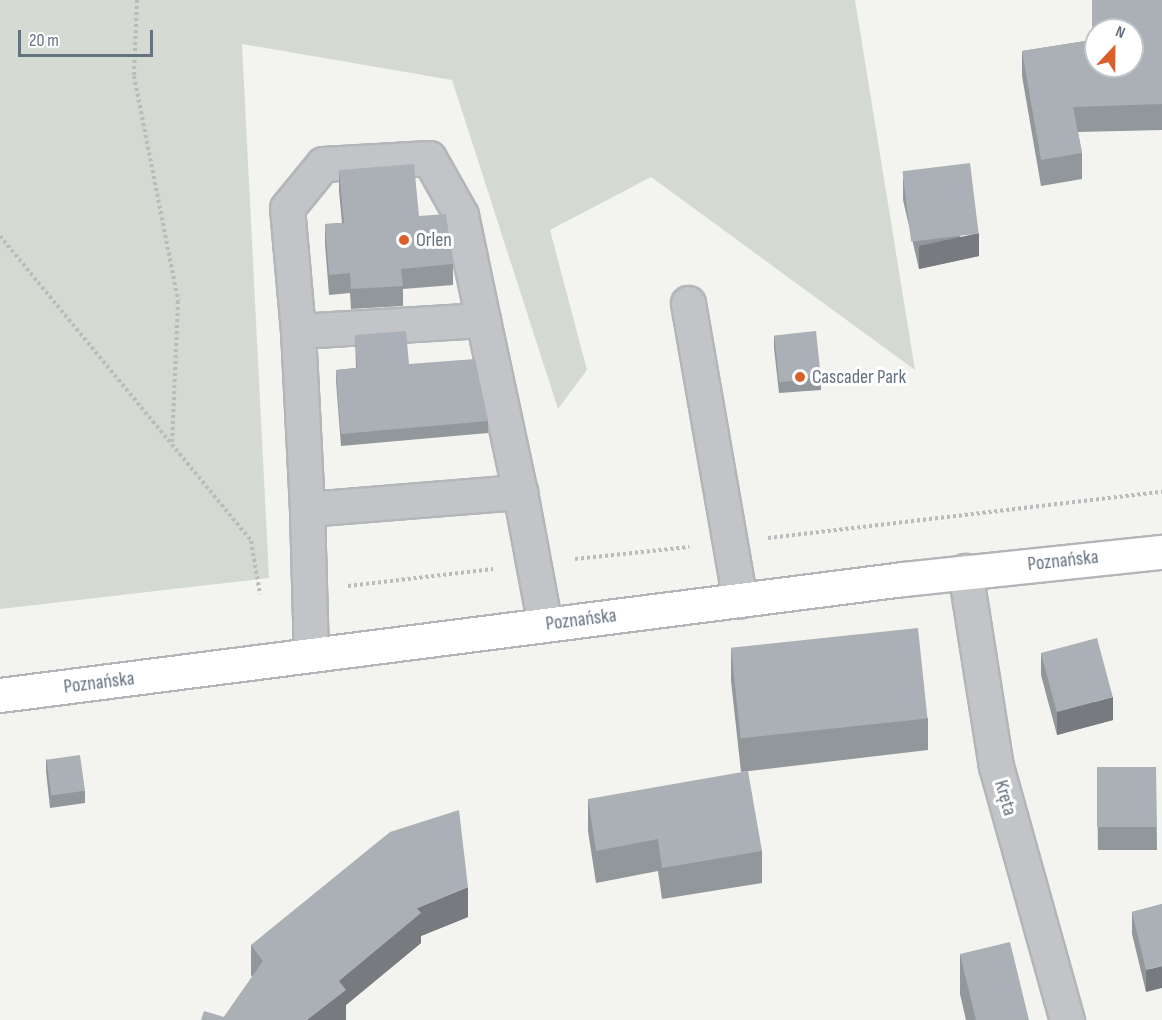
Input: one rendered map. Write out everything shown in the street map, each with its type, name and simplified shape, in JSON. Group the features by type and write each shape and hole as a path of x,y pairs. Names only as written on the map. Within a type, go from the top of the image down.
{"main road":[{"name":"Poznańska","path":"0,695 965,571 1162,552"}],"street":[{"path":"311,655 307,509 298,331 287,208 323,165 429,158 461,215 520,492 545,625"},
{"path":"688,303 740,600"},
{"path":"298,331 483,320"},
{"path":"307,509 520,492"},
{"name":"Kręta","path":"965,571 996,766 1067,1020"}],"path":[{"path":"137,0 134,76 178,301 172,445"},
{"path":"0,236 251,541 260,594"}],"shaded area":[{"path":"0,0 855,0 915,370 651,177 550,230 587,370 558,409 452,80 242,44 269,578 0,609"}],"building":[{"path":"1092,0 1162,0 1162,104 1073,107 1082,153 1041,160 1022,51 1084,41 1084,78 1144,78 1144,18 1092,18"},
{"path":"970,163 979,233 911,242 903,171"},
{"name":"Orlen","path":"414,164 419,216 446,214 453,264 401,269 403,286 351,289 350,273 329,275 325,224 344,223 339,170"},
{"path":"406,331 409,364 475,359 488,421 341,434 336,370 357,368 355,335"},
{"path":"816,331 821,378 779,382 774,335"},
{"path":"918,628 928,719 741,738 731,648"},
{"path":"1097,638 1113,697 1057,712 1041,653"},
{"path":"80,755 85,791 51,795 46,760"},
{"path":"1097,767 1156,767 1156,827 1097,827"},
{"path":"748,771 762,851 662,868 658,839 596,851 588,799"},
{"path":"459,810 468,887 417,908 421,913 339,981 346,990 307,1020 201,1020 204,1011 224,1017 263,961 251,945 390,832"},
{"path":"1162,904 1162,966 1146,970 1132,912"},
{"path":"1010,942 1029,1020 976,1020 960,954"}],"place":[{"name":"Orlen","path":"404,240"},
{"name":"Cascader Park","path":"800,377"}]}
